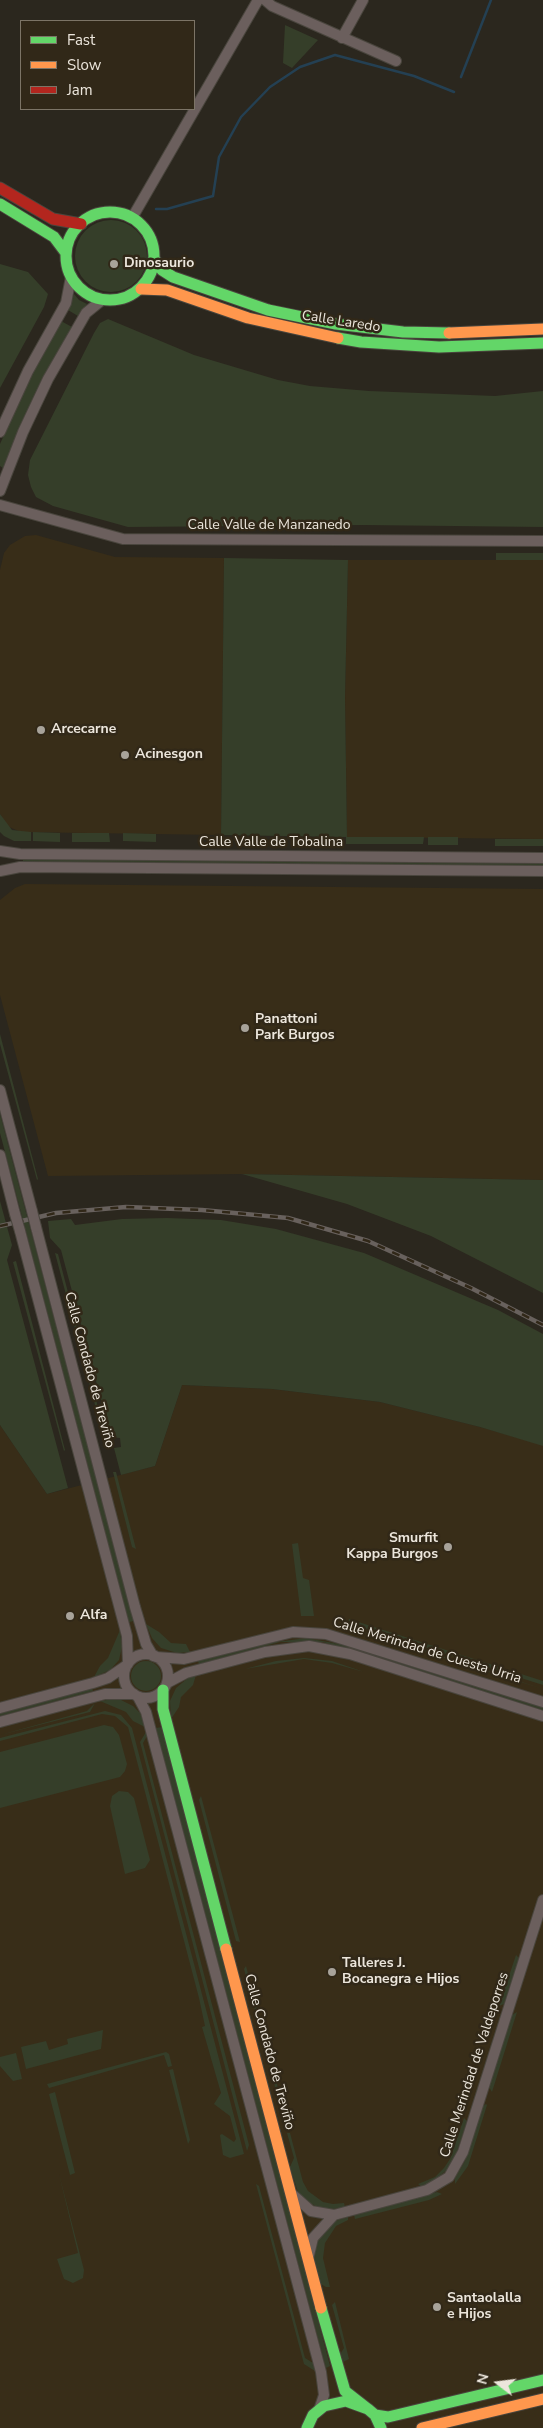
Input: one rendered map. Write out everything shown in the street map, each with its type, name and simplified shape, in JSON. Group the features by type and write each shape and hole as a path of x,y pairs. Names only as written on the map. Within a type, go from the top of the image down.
{"main road":[{"path":"0,188 53,219 81,224"},
{"path":"0,204 54,237 66,253"},
{"path":"115,212 132,218 140,224 149,236 154,250 155,260 150,276 141,289 123,299 102,300 84,292 71,277 67,266 66,253 71,237 81,224 96,214 115,212"},
{"name":"Calle Laredo","path":"155,260 166,274 206,290 268,310 336,324 403,332 475,332 543,329"},
{"name":"Calle Laredo","path":"141,289 167,290 248,318 307,333 361,342 439,347 543,343"},
{"name":"Calle Condado de Treviño","path":"165,1687 163,1709 342,2384 351,2397 372,2412"},
{"path":"306,2428 319,2410 331,2403 346,2401 388,2417 543,2380"},
{"path":"422,2428 543,2399"},
{"path":"372,2412 381,2428"}],"street":[{"path":"195,108 258,0"},
{"path":"265,0 272,6 396,61"},
{"path":"342,38 363,0"},
{"path":"132,218 194,110"},
{"path":"0,432 28,371 66,303 71,277"},
{"path":"0,491 23,432 48,379 86,313 102,300"},
{"name":"Calle Valle de Manzanedo","path":"0,505 123,538 543,541"},
{"name":"Calle Valle de Tobalina","path":"0,851 10,854 543,858"},
{"name":"Calle Valle de Tobalina","path":"0,871 20,867 543,871"},
{"name":"Calle Condado de Treviño","path":"0,1090 139,1623 155,1656"},
{"path":"0,1155 127,1636 128,1664 124,1680 127,1687 136,1695 148,1720 321,2372 324,2395 319,2410"},
{"name":"Calle Merindad de Cuesta Urria","path":"155,1656 184,1659 293,1632 326,1634 543,1702"},
{"name":"Calle Merindad de Cuesta Urria","path":"165,1687 186,1673 265,1652 308,1646 350,1654 543,1716"},
{"path":"0,1708 108,1678 138,1656 155,1656 166,1669 165,1687 153,1697 105,1694 0,1722"},
{"name":"Calle Merindad de Valdeporres","path":"290,2192 311,2211 334,2215 427,2190 445,2181 456,2168 543,1900"},
{"path":"309,2264 310,2246 313,2238 334,2215"}],"shaded area":[{"path":"36,535 115,557 224,558 221,835 21,832 7,826 0,814 0,570 4,553 10,545 25,536"},
{"path":"348,560 543,560 543,839 347,837 345,698"},
{"path":"25,884 543,889 543,1180 242,1174 48,1176 0,995 0,900 15,888"},
{"path":"182,1385 272,1389 380,1402 543,1445 543,2428 0,2428 0,1425 47,1494 155,1466"}],"green space":[{"path":"285,25 318,40 292,68 283,63"},
{"path":"111,220 125,223 137,230 144,242 147,256 144,270 137,282 125,289 111,292 97,289 85,282 78,270 75,256 78,242 85,230 97,223"},
{"path":"0,264 28,272 48,294 44,307 0,388"},
{"path":"74,294 79,300 87,304 78,316 68,310"},
{"path":"108,319 194,355 278,380 310,386 369,391 495,396 543,391 543,527 364,525 128,527 53,506 36,497 31,487 28,475 30,460 94,333 100,323"},
{"path":"61,321 72,327 35,394 3,468 0,466 0,444 32,373"},
{"path":"496,553 543,553 543,560 496,560"},
{"path":"224,558 348,560 345,698 347,837 424,837 423,844 346,844 346,837 221,835"},
{"path":"0,814 12,830 31,832 31,841 14,841 4,836 0,832"},
{"path":"33,832 60,833 60,842 33,841"},
{"path":"72,833 109,833 110,842 72,842"},
{"path":"123,833 156,834 156,842 123,841"},
{"path":"428,837 458,837 458,845 428,845"},
{"path":"495,839 543,839 543,846 495,846"},
{"path":"23,859 543,863 543,866 23,862"},
{"path":"0,1034 38,1179 37,1180 0,1044"},
{"path":"0,1114 134,1621 129,1622 0,1133"},
{"path":"242,1174 543,1180 543,1293 431,1236 347,1204"},
{"path":"0,1201 12,1245 7,1260 68,1488 47,1494 0,1425"},
{"path":"71,1219 75,1225 122,1219 221,1220 276,1229 364,1253 498,1310 543,1334 543,1446 480,1427 380,1402 272,1389 182,1385 155,1466 121,1475 114,1448 121,1447 120,1438 111,1437 61,1250 50,1238 48,1221"},
{"path":"55,1253 58,1254 106,1438 104,1439"},
{"path":"16,1261 65,1450 64,1451 13,1262"},
{"path":"113,1472 116,1472 136,1549 132,1547"},
{"path":"298,1543 303,1578 309,1580 314,1616 301,1616 292,1544"},
{"path":"349,1619 543,1681 543,1685 348,1623"},
{"path":"332,1623 407,1644 543,1689"},
{"path":"146,1624 171,1643 186,1644 190,1652 177,1653 161,1648 152,1638"},
{"path":"120,1630 122,1647 119,1660 110,1670 94,1677 100,1666 108,1658"},
{"path":"306,1638 350,1646 543,1707 543,1710 323,1642 280,1642 199,1664 198,1661 262,1644"},
{"path":"304,1658 332,1661 364,1672 332,1663 304,1659 245,1669 276,1661"},
{"path":"146,1661 156,1666 161,1676 156,1686 146,1691 136,1686 131,1676 136,1666"},
{"path":"196,1675 193,1685 181,1697 179,1707 171,1719 170,1701 176,1688 188,1678"},
{"path":"92,1688 93,1691 0,1716 0,1713"},
{"path":"121,1700 133,1706 140,1713 145,1727 133,1721 126,1712 100,1701"},
{"path":"95,1703 90,1712 0,1735 87,1711"},
{"path":"105,1711 121,1715 132,1728 244,2154 230,2158 223,2155 220,2135 222,2134 234,2142 236,2139 230,2116 214,2104 221,2093 202,2027 205,2026 199,1998 128,1727 115,1716 102,1714 0,1741 0,1738"},
{"path":"104,1725 113,1727 119,1735 127,1764 125,1771 120,1777 0,1808 0,1752"},
{"path":"162,1727 330,2366 326,2368 156,1728"},
{"path":"146,1732 147,1736 143,1743 249,2145 247,2151 140,1742"},
{"path":"119,1791 128,1792 134,1798 150,1860 145,1868 125,1874 110,1806 112,1796"},
{"path":"201,1796 240,1942 236,1941 199,1800"},
{"path":"516,1955 519,1958 504,2004 499,2006"},
{"path":"246,1966 283,2105 279,2102 244,1969"},
{"path":"517,2012 492,2092 489,2087 512,2015"},
{"path":"103,2030 101,2049 26,2069 21,2047 46,2041 49,2050 68,2044 67,2039"},
{"path":"166,2052 169,2054 172,2066 168,2067 164,2055 49,2088 47,2084"},
{"path":"16,2053 22,2079 13,2081 0,2066 0,2057"},
{"path":"173,2069 190,2140 188,2144 169,2070"},
{"path":"55,2092 75,2173 70,2175 49,2094"},
{"path":"486,2104 468,2166 455,2184 455,2178 465,2161 483,2106"},
{"path":"464,2118 467,2121 455,2157 448,2169 431,2183 422,2187 418,2184 435,2177 450,2159"},
{"path":"287,2133 290,2133 303,2182 308,2191 323,2202 333,2204 344,2203 345,2207 326,2210 319,2208 305,2200 298,2192 290,2167 294,2158"},
{"path":"59,2174 84,2270 83,2278 73,2283 64,2279 57,2259 78,2253"},
{"path":"256,2184 259,2186 305,2358 313,2363 315,2371 304,2364"},
{"path":"437,2192 442,2194 429,2200 355,2219 354,2215"},
{"path":"348,2217 348,2220 336,2226 325,2243 323,2258 330,2287 326,2287 321,2284 313,2256 316,2241 332,2222"},
{"path":"335,2302 349,2359 341,2363 339,2356 344,2348 332,2305"}],"waterway":[{"path":"461,77 491,0"},
{"path":"156,209 167,209 213,196 219,157 241,117 270,87 300,67 335,55 414,76 454,92"}],"railway":[{"path":"0,1226 56,1213 126,1207 202,1210 288,1218 368,1241 471,1288 543,1325"}],"traffic: fast":[{"path":"0,204 54,237 66,253"},
{"path":"110,212 127,215 135,219 147,231 151,239 154,256 151,273 147,281 135,293 127,297 110,300 93,297 85,293 73,281 69,273 66,256 69,239 73,231 85,219 93,215 110,212"},
{"path":"155,260 162,270 173,277 268,310 336,324 403,332 449,333"},
{"path":"338,338 361,342 439,347 543,343"},
{"path":"163,1690 163,1709 226,1949"},
{"path":"321,2308 345,2391 368,2409"},
{"path":"375,2415 388,2417 543,2380"},
{"path":"307,2428 313,2415 324,2406 346,2401 368,2409 375,2415 381,2428"}],"traffic: slow":[{"path":"141,289 167,290 248,318 338,338"},
{"path":"449,333 543,329"},
{"path":"226,1949 321,2308"},
{"path":"422,2428 543,2399"}],"traffic: jam":[{"path":"0,188 53,219 81,224"}],"place":[{"name":"Dinosaurio","path":"114,264"},
{"name":"Arcecarne","path":"41,730"},
{"name":"Acinesgon","path":"125,755"},
{"name":"Panattoni Park Burgos","path":"245,1028"},
{"name":"Smurfit Kappa Burgos","path":"448,1547"},
{"name":"Alfa","path":"70,1616"},
{"name":"Talleres J. Bocanegra e Hijos","path":"332,1972"},
{"name":"Santaolalla e Hijos","path":"437,2307"}]}
